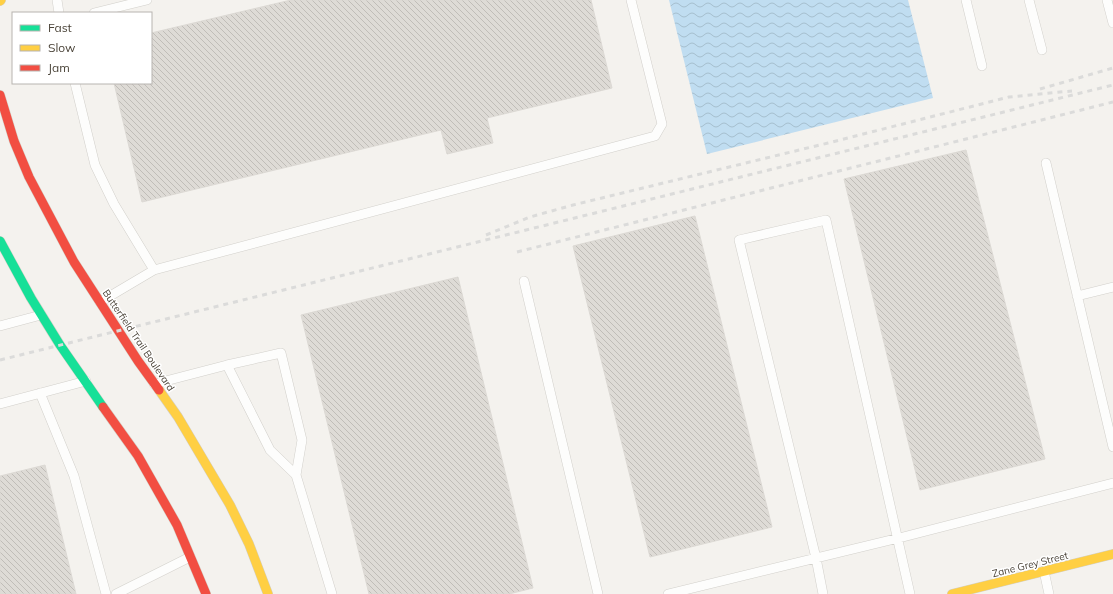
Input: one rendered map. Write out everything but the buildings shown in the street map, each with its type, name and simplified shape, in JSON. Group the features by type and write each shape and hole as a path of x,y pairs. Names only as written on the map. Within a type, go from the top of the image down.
{"street":[{"name":"Butterfield Trail Boulevard","path":"0,95 14,141 29,176 74,262 154,384 178,417 230,506 248,544 268,594"},
{"path":"0,241 31,298 60,345 138,456 177,524 206,594"},
{"name":"Zane Grey Street","path":"952,594 1113,554"}],"lane":[{"path":"57,0 60,12"},
{"path":"98,12 147,0"},
{"path":"100,302 154,270 655,136 662,124 631,0"},
{"path":"966,0 982,66"},
{"path":"1029,0 1042,50"},
{"path":"1107,0 1113,23"},
{"path":"75,84 95,165 114,204 154,270"},
{"path":"1046,163 1113,447"},
{"path":"823,594 816,558 739,240 826,220 910,594"},
{"path":"524,281 598,594"},
{"path":"1077,296 1113,286"},
{"path":"0,326 41,315"},
{"path":"154,384 226,365 281,353 302,440 296,475 332,594"},
{"path":"226,365 270,450 296,475"},
{"path":"0,404 86,381"},
{"path":"40,393 74,476 106,594"},
{"path":"668,594 898,538 1113,483"},
{"path":"116,594 190,557"},
{"path":"1044,572 1049,594"}],"water":[{"path":"669,0 908,0 933,98 707,154"}],"railway":[{"path":"1040,89 1113,68"},
{"path":"0,360 1113,85"},
{"path":"486,235 530,217 573,205 1009,97 1072,91"},
{"path":"517,252 1113,102"}],"traffic: fast":[{"path":"0,241 31,298 60,345 103,407"}],"traffic: slow":[{"path":"159,390 178,417 230,505 249,544 268,594"},
{"path":"952,594 1113,554"}],"traffic: jam":[{"path":"0,95 14,141 29,177 74,262 138,361 159,390"},
{"path":"103,407 138,456 177,525 206,594"}]}
